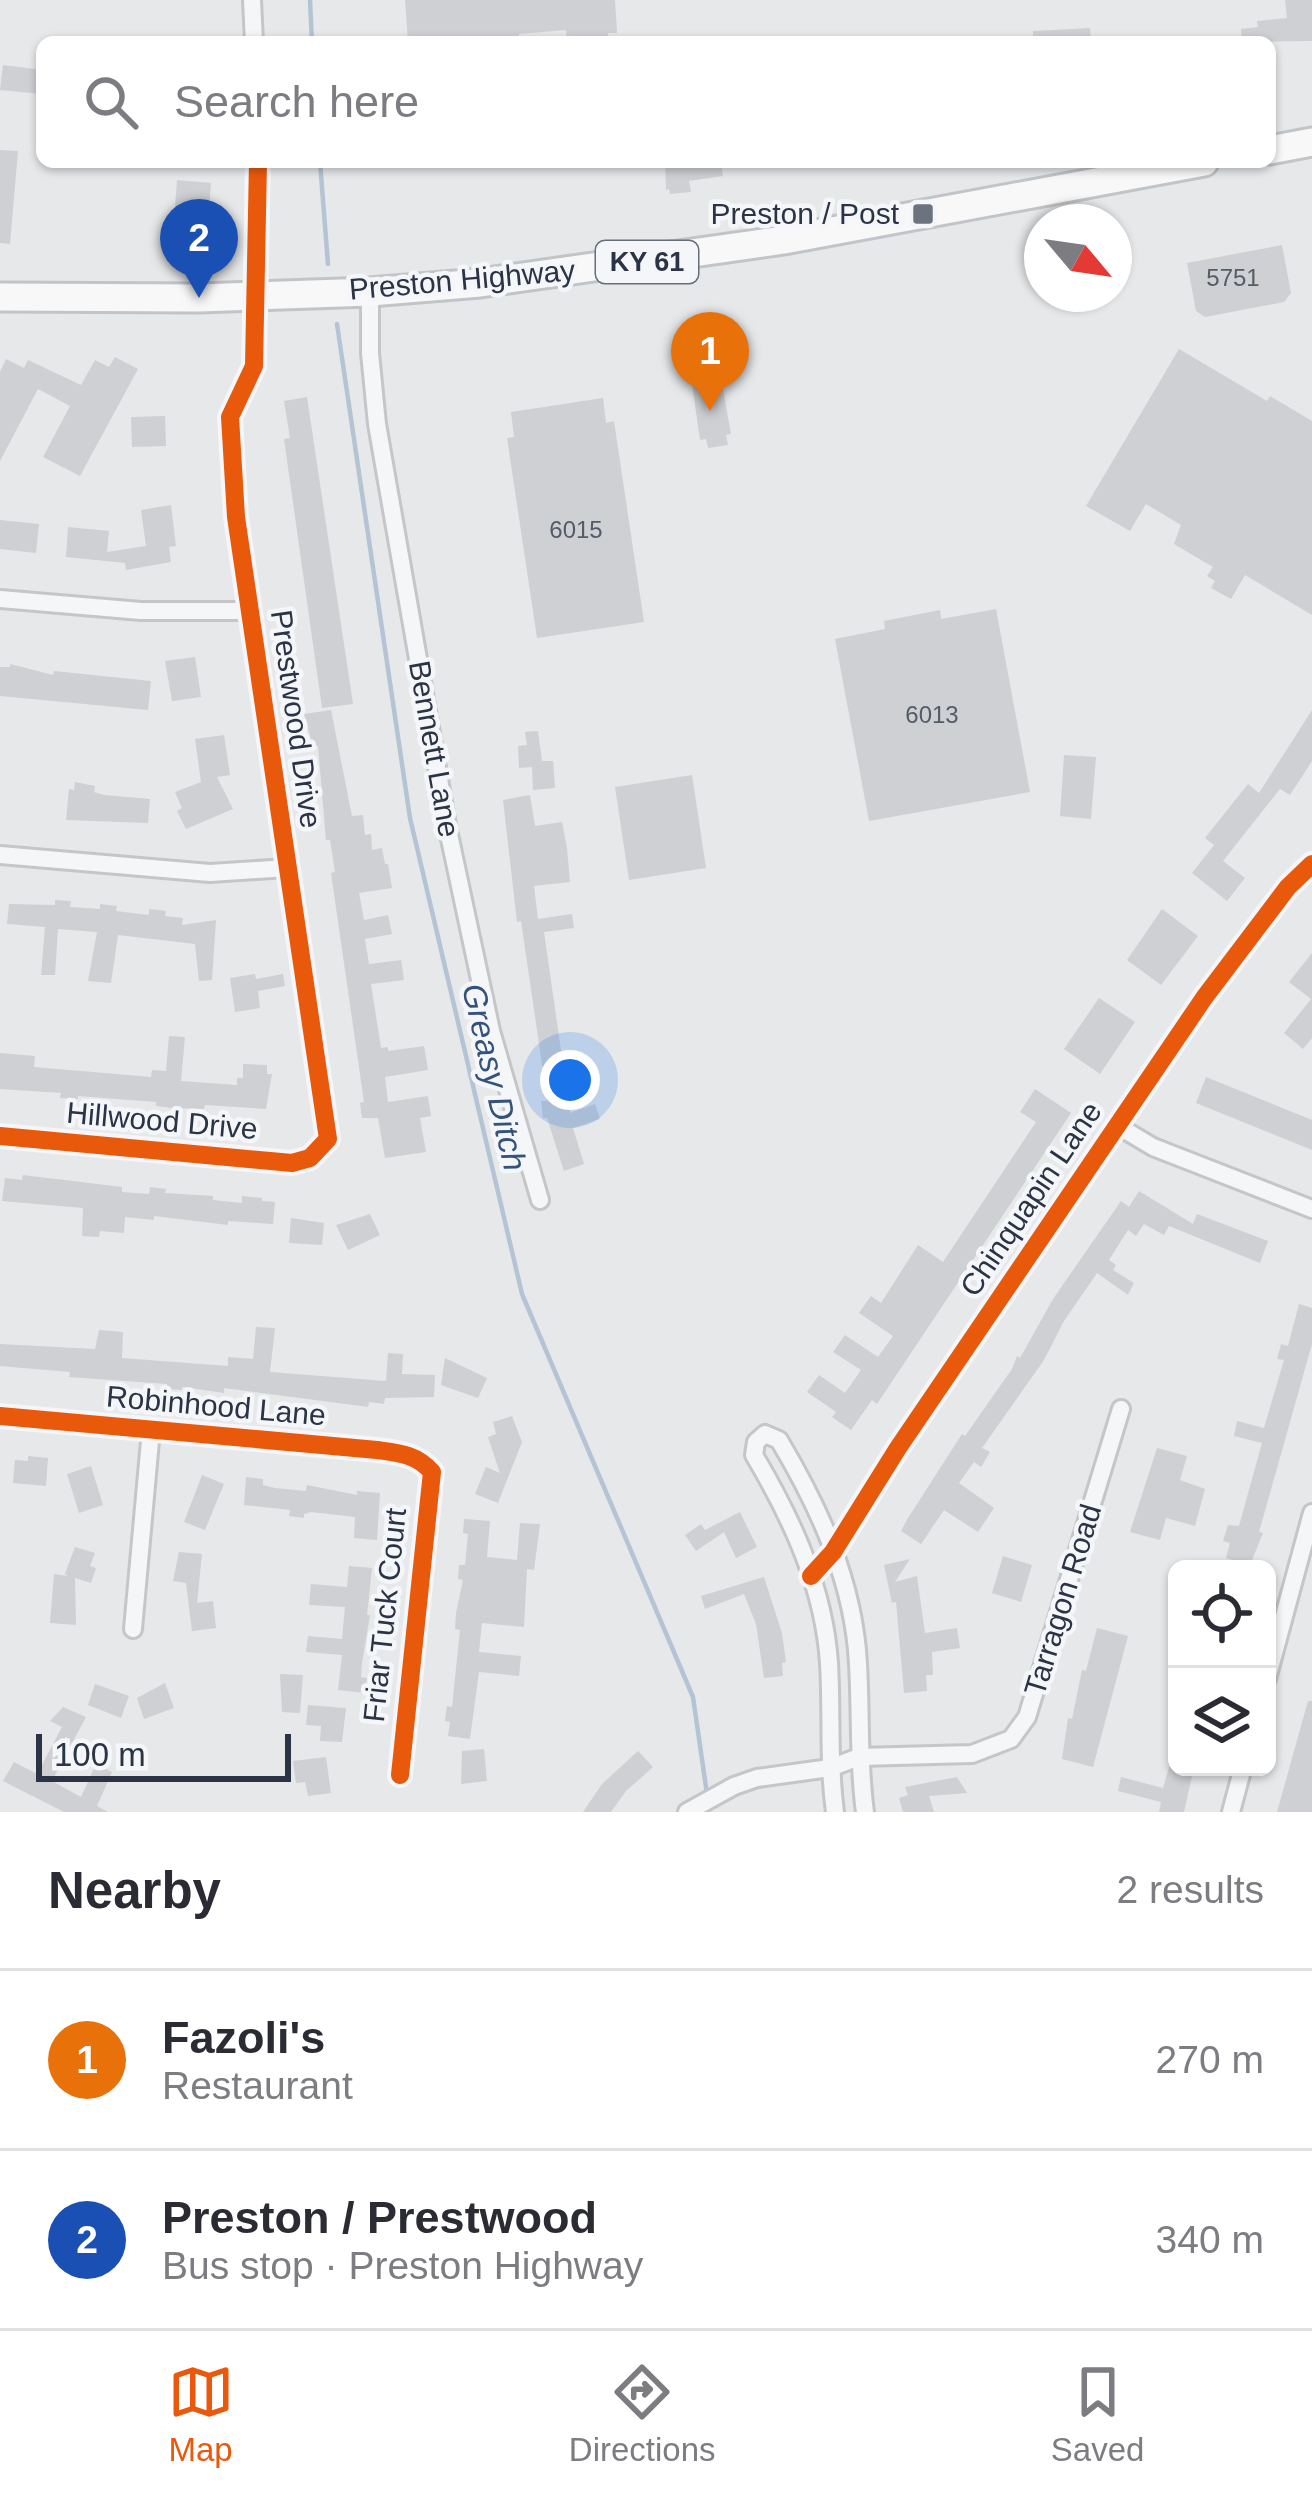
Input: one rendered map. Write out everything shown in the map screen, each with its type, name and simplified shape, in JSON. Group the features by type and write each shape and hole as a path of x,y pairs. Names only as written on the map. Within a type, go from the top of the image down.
{"main road":[{"path":"1276,149 1312,142"},
{"name":"Preston Highway","path":"0,297 162,299 480,283 684,256 1171,168"}],"street":[{"path":"251,0 254,36"},
{"name":"Prestwood Drive","path":"258,168 254,366 230,417 236,517 328,1139 316,1154"},
{"name":"Bennett Lane","path":"370,292 377,424 447,825 490,1031 540,1200"},
{"path":"0,599 141,611 249,611"},
{"path":"0,855 210,873 287,868"},
{"name":"Chinquapin Lane","path":"811,1576 833,1552 898,1448 1204,998 1288,887 1312,864"},
{"path":"1118,1126 1153,1147 1312,1209"},
{"name":"Hillwood Drive","path":"0,1136 292,1163 316,1154"},
{"name":"Tarragon Road","path":"687,1812 757,1778 830,1768 860,1757 972,1754 1012,1739 1027,1718 1121,1409"},
{"name":"Robinhood Lane","path":"0,1417 377,1450 410,1455 425,1464"},
{"path":"133,1629 152,1430"},
{"path":"835,1812 829,1667 811,1576 797,1533 754,1455 756,1442 765,1434 779,1440 824,1521 854,1629 865,1812"},
{"name":"Friar Tuck Court","path":"400,1774 432,1472 425,1464"},
{"path":"1270,1668 1312,1513"},
{"path":"1231,1812 1241,1776"}],"building":[{"path":"405,0 615,0 617,33 608,36 566,36 566,30 519,36 408,36"},
{"path":"1285,0 1312,0 1312,41 1242,36 1241,29 1258,27 1257,21 1287,18"},
{"path":"1090,28 1091,36 1033,36 1033,31"},
{"path":"3,65 36,69 36,93 0,90"},
{"path":"0,150 18,151 10,244 0,243"},
{"path":"665,168 722,168 723,176 689,181 691,192 670,194"},
{"path":"177,180 211,183 208,224 174,221"},
{"path":"1282,245 1291,293 1284,302 1205,317 1196,311 1187,263"},
{"path":"1179,349 1267,401 1270,396 1312,421 1312,615 1245,575 1231,599 1211,588 1215,581 1207,576 1213,567 1174,544 1181,525 1146,504 1130,531 1086,506"},
{"path":"115,357 138,369 80,476 43,457 70,406 38,389 0,461 0,372 6,359 24,368 28,360 81,385 95,360 109,367"},
{"path":"716,371 731,434 726,435 728,445 708,448 706,439 700,440 692,384 697,382 695,375"},
{"path":"307,397 353,704 322,708 284,439 290,438 284,401"},
{"path":"603,398 606,423 614,421 644,622 537,638 507,438 514,437 511,412"},
{"path":"165,416 166,446 132,447 131,417"},
{"path":"171,505 176,546 169,547 171,562 126,570 125,563 66,557 68,527 109,531 107,552 146,546 141,510"},
{"path":"0,520 39,524 36,553 0,549"},
{"path":"996,609 1030,792 869,821 835,639 885,629 884,621 940,610 941,619"},
{"path":"195,657 201,697 172,701 165,661"},
{"path":"10,664 53,675 54,671 151,681 148,710 0,696 0,667"},
{"path":"331,710 352,816 363,815 372,850 382,848 392,888 359,893 364,920 388,915 392,934 365,939 369,964 401,960 404,980 371,984 381,1048 424,1046 428,1070 385,1077 388,1102 428,1096 431,1116 420,1118 426,1152 385,1158 378,1118 362,1118 360,1103 364,1102 331,873 335,872 330,840 326,840 318,746 313,747 304,714"},
{"path":"1312,710 1312,761 1290,795 1280,789 1223,861 1245,878 1227,901 1192,873 1214,845 1205,838 1248,784 1259,793"},
{"path":"538,731 542,761 553,761 555,788 533,790 532,767 519,768 518,746 527,745 525,732"},
{"path":"224,735 230,775 217,777 233,809 186,829 175,792 201,782 195,739"},
{"path":"1064,755 1096,757 1091,819 1060,816"},
{"path":"692,775 706,868 629,880 615,787"},
{"path":"75,782 95,786 94,792 104,795 150,799 148,823 66,820 69,789 74,790"},
{"path":"530,795 535,826 562,822 567,848 570,882 534,886 538,919 572,914 574,928 544,932 570,1113 595,1104 600,1119 573,1128 584,1164 564,1171 547,1118 543,1118 541,1101 547,1101 521,921 517,922 503,800"},
{"path":"55,900 71,901 70,907 100,909 100,904 149,915 149,909 166,911 165,916 183,918 182,925 216,920 212,980 199,981 195,944 118,935 111,983 88,981 97,932 58,929 55,975 41,975 45,927 7,924 9,904 55,905"},
{"path":"1162,909 1198,936 1161,985 1127,960"},
{"path":"1312,953 1312,1038 1303,1049 1284,1033 1311,999 1289,982"},
{"path":"255,974 256,979 283,974 285,986 258,991 260,1008 235,1012 230,978"},
{"path":"1099,998 1135,1022 1100,1074 1064,1049"},
{"path":"169,1036 185,1037 181,1081 237,1085 237,1078 243,1078 243,1064 267,1065 267,1074 272,1074 266,1109 171,1108 156,1106 156,1102 60,1098 61,1093 0,1089 0,1053 35,1056 34,1067 151,1077 152,1070 166,1071"},
{"path":"1206,1077 1312,1120 1312,1150 1196,1103"},
{"path":"1035,1089 1071,1113 877,1404 872,1400 851,1430 832,1417 836,1412 807,1392 819,1375 845,1393 861,1370 833,1352 845,1335 878,1357 893,1336 859,1313 871,1296 881,1303 918,1245 943,1262 1036,1122 1020,1112"},
{"path":"23,1175 122,1187 122,1192 149,1194 150,1187 242,1203 242,1196 262,1198 275,1202 273,1224 125,1217 124,1233 100,1231 99,1237 82,1236 83,1208 2,1201 5,1178 22,1180"},
{"path":"1139,1191 1193,1224 1197,1214 1268,1241 1260,1263 1169,1226 1164,1235 1144,1224 1136,1236 1128,1230 1109,1260 1116,1265 1113,1270 1134,1283 1128,1295 1097,1273 982,1448 990,1452 981,1467 974,1462 959,1483 994,1508 978,1532 944,1510 921,1544 901,1531 1121,1201 1129,1207"},
{"path":"370,1214 380,1235 348,1250 336,1225"},
{"path":"291,1218 324,1223 322,1245 289,1243"},
{"path":"1299,1304 1312,1308 1312,1344 1259,1532 1263,1533 1252,1560 1233,1560 1226,1558 1230,1543 1223,1541 1228,1525 1239,1526 1262,1443 1234,1436 1237,1421 1264,1428 1284,1360 1277,1359 1281,1344 1288,1346"},
{"path":"256,1327 275,1328 270,1372 386,1381 388,1353 403,1354 402,1374 435,1375 434,1397 385,1398 384,1404 369,1402 368,1407 224,1388 224,1393 167,1389 167,1384 0,1366 0,1344 95,1349 99,1330 123,1332 122,1358 228,1366 228,1357 253,1359"},
{"path":"445,1358 487,1378 478,1398 441,1385"},
{"path":"512,1416 522,1442 498,1503 475,1494 486,1467 500,1473 488,1437 496,1434 493,1422"},
{"path":"1157,1448 1187,1456 1180,1480 1205,1489 1195,1526 1166,1518 1160,1540 1130,1532"},
{"path":"28,1456 48,1458 46,1486 13,1483 15,1460 28,1461"},
{"path":"91,1466 103,1505 79,1513 67,1474"},
{"path":"202,1475 224,1484 205,1530 184,1522"},
{"path":"246,1477 263,1479 263,1485 275,1488 306,1491 307,1485 357,1495 357,1491 380,1493 377,1540 354,1538 355,1517 311,1512 304,1518 289,1516 290,1510 244,1505"},
{"path":"740,1512 757,1547 736,1558 724,1532 696,1551 685,1535 701,1524 705,1530"},
{"path":"464,1519 490,1521 487,1557 517,1560 520,1523 540,1524 534,1570 527,1569 524,1627 482,1623 479,1652 521,1656 519,1676 479,1672 470,1739 448,1736 450,1722 445,1721 447,1706 452,1707 460,1630 455,1629 463,1580 458,1579 459,1565 465,1565 468,1534 463,1533"},
{"path":"75,1547 95,1553 90,1566 96,1568 91,1583 75,1578 76,1625 50,1623 54,1574 68,1576"},
{"path":"179,1552 202,1554 197,1603 213,1601 216,1628 192,1631 186,1583 173,1581"},
{"path":"1003,1556 1032,1565 1021,1602 992,1593"},
{"path":"910,1559 895,1582 917,1576 925,1633 957,1628 960,1648 932,1652 933,1675 926,1675 927,1691 904,1693 896,1602 892,1603 884,1565"},
{"path":"349,1566 372,1568 361,1677 367,1678 365,1693 338,1690 342,1655 306,1652 308,1636 342,1639 345,1607 309,1605 311,1584 347,1587"},
{"path":"764,1577 786,1662 782,1663 783,1676 764,1678 756,1624 744,1594 705,1609 701,1596"},
{"path":"1097,1628 1128,1636 1093,1767 1062,1759 1068,1718 1072,1719"},
{"path":"280,1674 303,1675 300,1713 282,1712"},
{"path":"165,1683 174,1708 144,1719 137,1698"},
{"path":"95,1684 129,1696 121,1718 88,1705"},
{"path":"1308,1701 1312,1701 1312,1812 1277,1812"},
{"path":"308,1705 346,1708 342,1742 320,1741 321,1726 306,1725"},
{"path":"63,1707 86,1717 52,1781 81,1797 96,1764 112,1772 97,1806 108,1812 64,1812 3,1781 14,1762 37,1774 62,1727 50,1721"},
{"path":"484,1749 487,1781 461,1784 462,1751"},
{"path":"638,1751 653,1767 611,1812 583,1812 602,1784"},
{"path":"326,1757 331,1793 308,1796 305,1782 296,1783 293,1761"},
{"path":"1168,1770 1168,1776 1192,1776 1184,1812 1159,1812 1161,1802 1118,1791 1121,1777 1163,1788"},
{"path":"957,1777 967,1793 929,1796 934,1812 903,1812 899,1798 908,1795 905,1787"}],"waterway":[{"name":"Greasy Ditch","path":"310,0 312,36"},
{"name":"Greasy Ditch","path":"320,168 328,264"},
{"name":"Greasy Ditch","path":"337,324 410,818 522,1294 693,1697 707,1794"}],"cycle path":[{"path":"0,1136 292,1163 310,1158 328,1139 236,517 230,417 254,366 258,168"},
{"path":"811,1576 833,1552 898,1448 1204,998 1288,887 1312,864"},
{"path":"0,1416 377,1450 407,1455 426,1466 432,1472 400,1775"}],"place":[{"name":"Preston / Post","path":"923,214"},
{"name":"Preston / Prestwood","path":"199,298"},
{"name":"Fazoli's","path":"710,411"}]}
